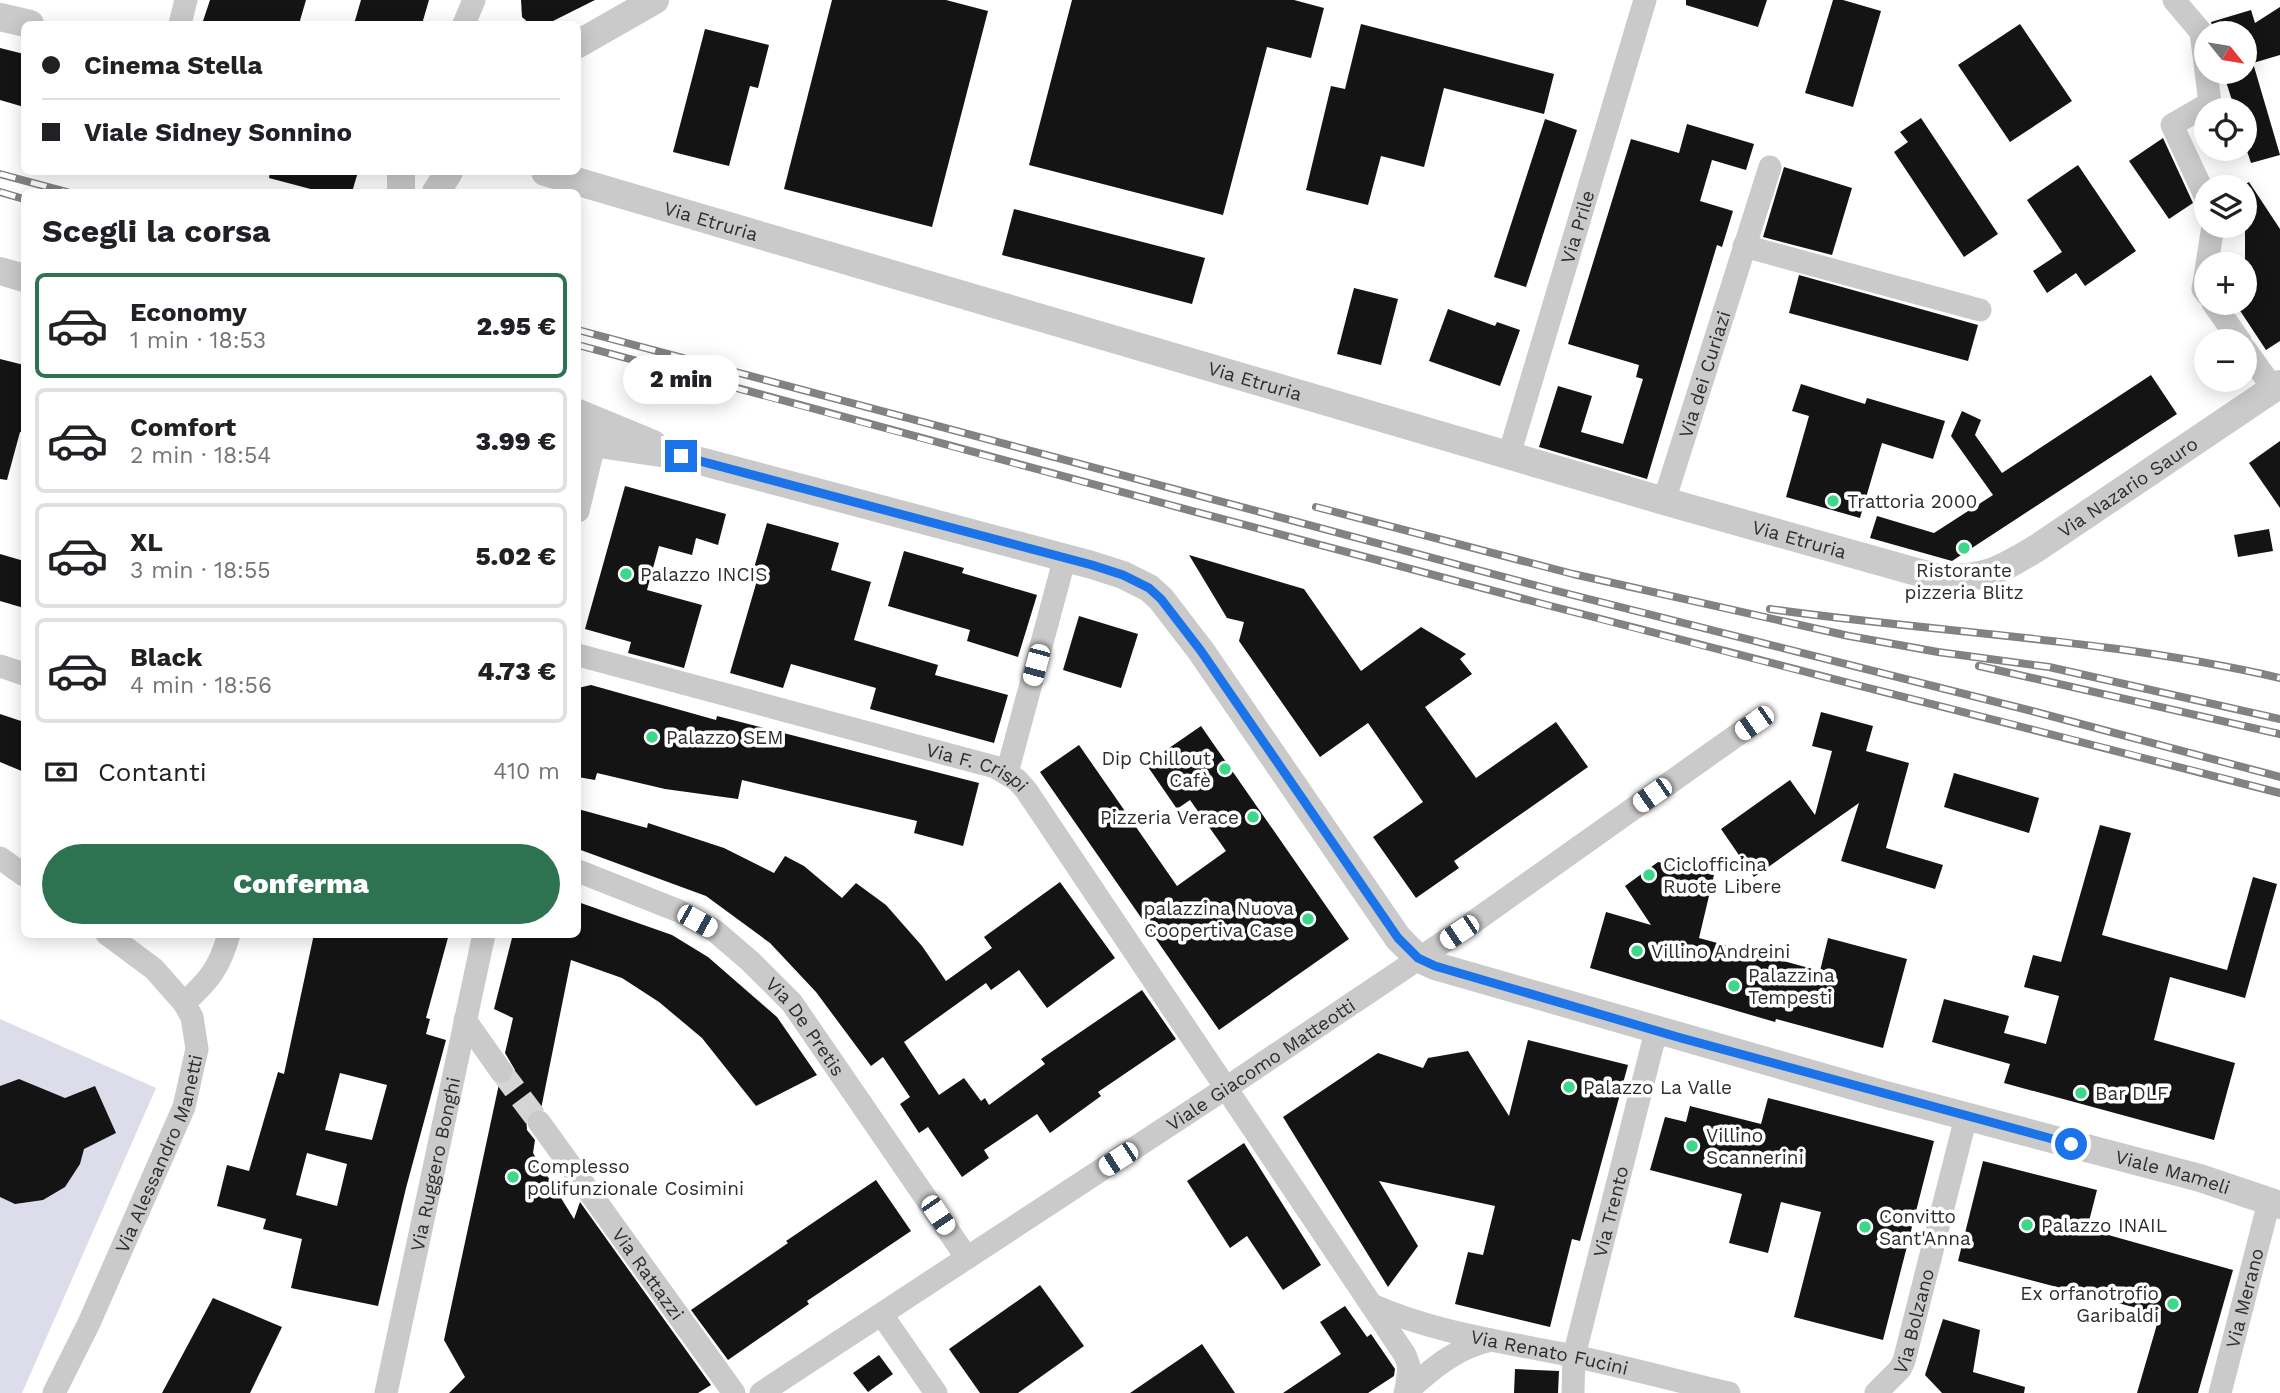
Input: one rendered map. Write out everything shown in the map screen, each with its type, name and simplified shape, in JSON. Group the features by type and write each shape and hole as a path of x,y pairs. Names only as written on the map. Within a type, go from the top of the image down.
{"street":[{"path":"181,21 186,0"},
{"path":"581,42 655,0"},
{"name":"Via Prile","path":"1509,455 1645,0"},
{"path":"2174,0 2201,32 2210,103 2172,125 2195,175"},
{"path":"0,17 21,22"},
{"name":"Via dei Curiazi","path":"1664,500 1770,167"},
{"name":"Via Etruria","path":"555,175 1664,500 1938,578 1969,579"},
{"path":"1744,246 1980,310"},
{"path":"0,271 21,277"},
{"path":"2257,363 2277,386"},
{"name":"Via Nazario Sauro","path":"1969,579 1999,571 2037,548 2277,386"},
{"path":"581,415 681,456"},
{"path":"581,486 586,443 681,456 1065,557 1123,575 1149,588 1161,599 1201,651 1398,938 1418,958"},
{"path":"1007,773 1065,557"},
{"name":"Via F. Crispi","path":"581,656 995,767 1007,773 1026,790 1226,1088"},
{"path":"0,666 21,673"},
{"name":"Viale Giacomo Matteotti","path":"761,1393 1472,923 1754,723"},
{"path":"0,858 21,873"},
{"name":"Via De Pretis","path":"581,872 679,911 715,931 775,986 792,1003 967,1258"},
{"name":"Via Alessandro Manetti","path":"54,1393 89,1323 184,1107 197,1049 192,1017 184,1003 154,969 112,938"},
{"path":"184,1003 217,969 228,938"},
{"name":"Via Ruggero Bonghi","path":"386,1393 483,938"},
{"name":"Viale Mameli","path":"1418,958 1454,972 1656,1031 1966,1117 2200,1178 2274,1203"},
{"path":"465,1020 501,1071"},
{"name":"Via Trento","path":"1573,1393 1574,1356 1656,1031"},
{"path":"1226,1088 1405,1355 1409,1366 1405,1393"},
{"name":"Via Bolzano","path":"1876,1393 1900,1369 1904,1361 1966,1117"},
{"name":"Via Rattazzi","path":"539,1122 734,1393"},
{"name":"Via Merano","path":"2220,1393 2274,1203"},
{"name":"Via Renato Fucini","path":"1372,1305 1411,1321 1729,1393"},
{"path":"882,1315 936,1393"},
{"path":"1405,1393 1433,1367 1452,1354 1471,1344 1494,1339"}],"shaded area":[{"path":"0,1019 156,1088 22,1393 0,1393"}],"building":[{"path":"210,0 306,0 300,21 203,21"},
{"path":"361,0 429,0 423,21 355,21"},
{"path":"521,0 595,0 553,21 527,21 522,17"},
{"path":"832,0 946,0 988,11 932,227 784,189"},
{"path":"1072,0 1294,0 1324,8 1311,58 1267,47 1223,215 1029,165"},
{"path":"1686,0 1767,0 1758,27 1686,5"},
{"path":"1833,0 1843,0 1881,11 1853,107 1805,93"},
{"path":"2280,7 2280,55 2258,62 2258,21"},
{"path":"2251,10 2254,21 2214,21"},
{"path":"1361,24 1554,74 1544,114 1444,88 1424,167 1381,156 1368,205 1306,190 1331,86 1345,89"},
{"path":"2020,24 2072,101 2010,142 1958,65"},
{"path":"705,29 769,45 758,88 750,86 729,166 673,152"},
{"path":"0,48 21,53 21,106 0,100"},
{"path":"2258,80 2280,155 2251,163 2250,161 2257,161 2257,98 2231,98 2227,84 2258,84"},
{"path":"1921,118 1998,234 1964,257 1894,152 1908,142 1900,132"},
{"path":"1545,119 1577,130 1526,287 1494,277"},
{"path":"1687,124 1754,144 1746,170 1712,160 1700,201 1733,211 1722,247 1717,245 1647,479 1539,447 1558,386 1592,396 1581,432 1623,444 1643,379 1636,377 1639,365 1568,344 1631,139 1679,153"},
{"path":"2163,138 2193,203 2169,219 2129,161"},
{"path":"2078,165 2136,251 2085,286 2076,273 2047,293 2033,271 2062,252 2027,200"},
{"path":"1784,167 1852,188 1832,255 1763,237"},
{"path":"270,175 357,175 353,189 311,189 269,178"},
{"path":"2257,194 2280,229 2280,341 2266,350 2257,336 2257,329 2252,329 2243,315 2257,315 2257,252 2245,252 2245,238 2257,238"},
{"path":"1014,209 1205,258 1192,304 1002,255"},
{"path":"1799,275 1978,325 1968,361 1789,313"},
{"path":"1354,288 1398,299 1381,365 1337,354"},
{"path":"1448,309 1495,326 1497,322 1520,330 1500,386 1429,361"},
{"path":"0,359 21,364 21,432 7,480 0,479"},
{"path":"2151,375 2177,414 1952,561 1870,538 1877,516 1934,533 1993,495 1951,436 1962,411 1981,420 1975,435 2002,473"},
{"path":"1801,384 1865,404 1867,398 1945,421 1933,459 1882,443 1860,518 1786,497 1809,416 1792,411"},
{"path":"2280,441 2280,508 2249,463"},
{"name":"Palazzo INCIS","path":"625,486 726,514 718,545 696,538 692,555 659,546 647,590 702,605 684,668 628,653 631,642 585,629"},
{"path":"767,523 839,543 831,570 871,582 854,640 938,665 935,675 1008,695 994,743 870,709 876,688 791,664 783,688 730,673 758,577 752,575"},
{"path":"2269,529 2273,551 2238,557 2234,535"},
{"path":"904,551 964,568 962,573 1037,595 1018,657 967,641 970,630 888,606"},
{"path":"0,554 21,560 21,607 0,601"},
{"path":"1189,555 1304,589 1361,671 1421,627 1466,654 1460,659 1472,674 1425,707 1476,778 1556,722 1588,767 1454,861 1459,868 1416,898 1373,837 1423,802 1368,723 1320,757 1239,641 1244,622 1227,618"},
{"path":"1079,616 1138,634 1121,688 1063,670"},
{"path":"591,685 716,720 717,716 979,783 963,846 914,833 917,821 742,780 738,799 665,789 597,773 595,780 581,778 581,687"},
{"path":"1821,712 1873,726 1866,751 1909,763 1886,848 1943,865 1935,889 1841,861 1859,803 1754,877 1721,829 1790,780 1815,815 1832,751 1812,746"},
{"path":"0,714 21,721 21,771 0,762"},
{"path":"1201,726 1349,939 1219,1030 1040,772 1079,745 1177,886 1226,851 1190,800 1177,809 1146,764"},
{"path":"1954,773 2039,798 2029,833 1944,807"},
{"path":"581,810 647,828 648,823 724,848 774,873 785,856 804,866 842,898 856,883 886,905 922,946 946,981 992,948 984,937 1060,882 1115,958 1047,1008 1019,970 991,990 986,983 904,1042 939,1095 964,1078 981,1101 985,1098 989,1105 1045,1064 1041,1059 1142,990 1176,1039 1098,1092 1101,1096 1050,1133 1037,1114 984,1150 989,1158 962,1177 928,1127 919,1133 900,1104 910,1097 883,1057 871,1066 816,992 770,943 706,896 581,850"},
{"path":"2100,825 2131,833 2102,935 2227,970 2253,877 2277,884 2245,998 2170,977 2154,1040 2235,1063 2214,1140 2004,1083 2010,1064 1932,1042 1944,999 2009,1016 2004,1033 2046,1044 2059,996 2024,987 2033,955 2061,962"},
{"path":"1658,862 1714,875 1699,938 1820,971 1828,938 1907,959 1883,1048 1776,1019 1775,1022 1590,968 1606,912 1651,925 1625,886"},
{"name":"Complesso polifunzionale Cosimini","path":"581,903 672,935 708,957 777,1017 817,1075 756,1106 702,1038 659,1002 622,978 571,960 541,1109 531,1110 526,1117 527,1130 535,1140 533,1153 574,1219 580,1202 711,1385 698,1393 449,1393 465,1377 444,1340 499,1084 510,1082 515,1070 505,1053 513,1018 494,1009 512,938 581,938"},
{"path":"313,938 448,938 426,1018 430,1019 426,1034 446,1040 378,1306 291,1288 302,1239 263,1229 266,1219 217,1206 227,1165 249,1171 278,1072 284,1074","holes":["340,1073 387,1085 372,1140 325,1130","307,1153 347,1164 337,1206 296,1195"]},
{"path":"1528,1040 1628,1065 1580,1241 1572,1239 1550,1327 1455,1304 1468,1252 1483,1255 1495,1206 1379,1181 1418,1246 1388,1287 1283,1117 1378,1053 1423,1068 1428,1058 1468,1051 1509,1116"},
{"path":"19,1079 65,1098 95,1086 116,1133 84,1149 80,1164 65,1187 43,1200 15,1204 0,1197 0,1086"},
{"name":"Convitto Sant'Anna","path":"1768,1098 1934,1141 1883,1340 1794,1317 1821,1212 1781,1202 1768,1253 1729,1243 1742,1194 1650,1170 1665,1117 1686,1122 1690,1106 1761,1124"},
{"path":"1244,1143 1321,1265 1283,1290 1247,1236 1230,1248 1187,1181"},
{"path":"1983,1161 2097,1190 2087,1229 2233,1270 2198,1393 2137,1393 2160,1314 1958,1261"},
{"path":"876,1180 911,1231 807,1301 809,1304 728,1360 691,1310"},
{"path":"1040,1285 1084,1346 1018,1393 980,1393 949,1349"},
{"path":"213,1298 282,1327 250,1393 162,1393"},
{"path":"1345,1306 1367,1337 1371,1334 1395,1369 1394,1376 1368,1393 1283,1393 1341,1354 1320,1322"},
{"path":"1943,1319 1980,1330 1973,1372 2025,1387 2024,1393 1942,1393 1925,1375"},
{"path":"1202,1344 1235,1393 1130,1393"},
{"path":"879,1355 893,1374 868,1392 853,1373"},
{"path":"1515,1369 1559,1371 1558,1393 1514,1393"}],"tunnel":[{"path":"501,1071 539,1122"}],"railway":[{"path":"0,174 56,189"},
{"path":"0,192 21,198"},
{"path":"581,331 1549,589 2032,711 2280,777"},
{"path":"581,346 1543,604 2280,793"},
{"path":"1316,507 1573,574 1849,636 1938,652 2049,667 2280,719"},
{"path":"1770,609 2090,645 2280,678"},
{"path":"1979,666 2280,734"}],"place":[{"name":"Trattoria 2000","path":"1833,501"},
{"name":"Ristorante pizzeria Blitz","path":"1964,548"},
{"name":"Palazzo INCIS","path":"626,574"},
{"name":"Palazzo SEM","path":"652,737"},
{"name":"Dip Chillout Cafè","path":"1225,769"},
{"name":"Pizzeria Verace","path":"1253,817"},
{"name":"Ciclofficina Ruote Libere","path":"1649,875"},
{"name":"palazzina Nuova Coopertiva Case","path":"1308,919"},
{"name":"Villino Andreini","path":"1637,951"},
{"name":"Palazzina Tempesti","path":"1734,986"},
{"name":"Palazzo La Valle","path":"1569,1087"},
{"name":"Bar DLF","path":"2081,1093"},
{"name":"Villino Scannerini","path":"1692,1146"},
{"name":"Complesso polifunzionale Cosimini","path":"513,1177"},
{"name":"Palazzo INAIL","path":"2027,1225"},
{"name":"Convitto Sant'Anna","path":"1865,1227"},
{"name":"Ex orfanotrofio Garibaldi","path":"2173,1304"}],"route":[{"path":"681,456 1092,565 1123,575 1149,588 1181,623 1382,916 1398,938 1418,958 1464,975 1681,1038 2071,1144"}]}
